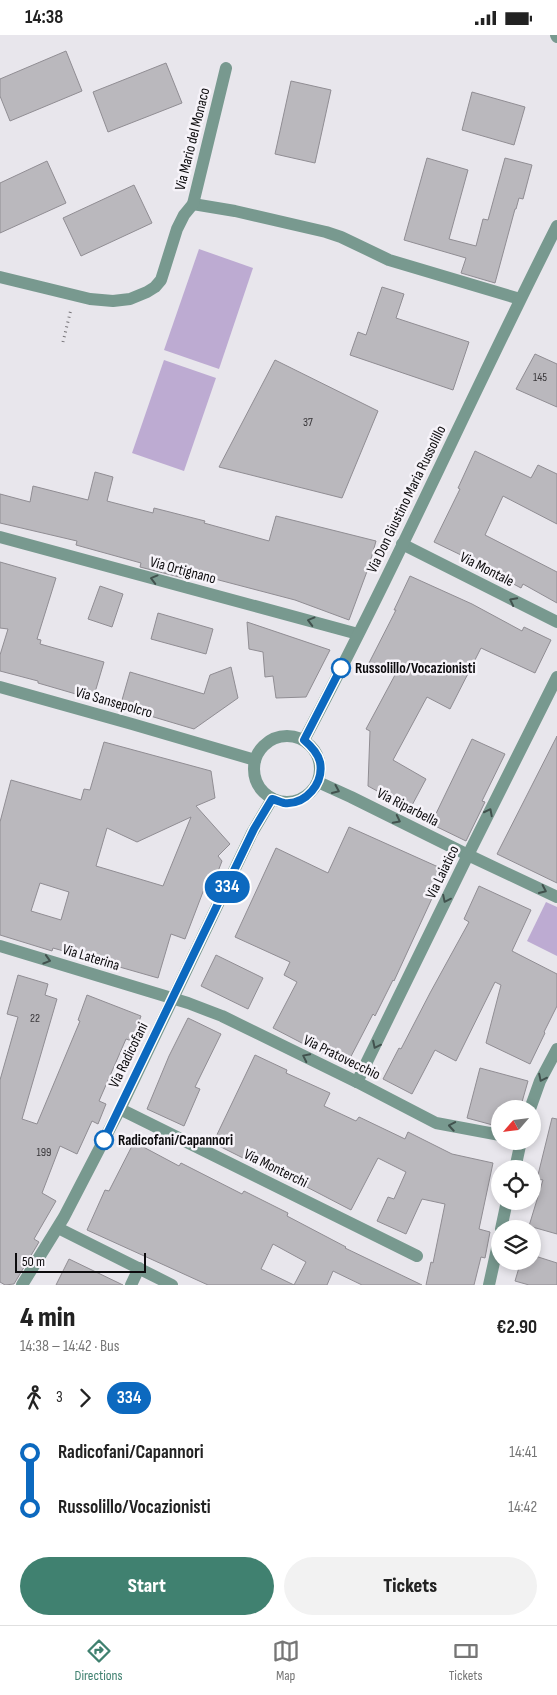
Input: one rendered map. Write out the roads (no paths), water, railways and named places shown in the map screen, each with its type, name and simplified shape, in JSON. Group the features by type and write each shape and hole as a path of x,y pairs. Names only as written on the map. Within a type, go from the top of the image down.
{"street":[{"name":"Via Mario del Monaco","path":"0,277 90,299 113,301 136,297 155,287 161,280 177,229 193,203 226,68"},
{"path":"193,203 326,232 341,237 389,260 520,299"},
{"name":"Via Don Giustino Maria Russolillo","path":"304,740 402,545 557,226"},
{"name":"Via Ortignano","path":"0,537 358,634"},
{"name":"Via Montale","path":"402,545 557,623"},
{"name":"Via Laiatico","path":"358,1082 557,677"},
{"name":"Via Sansepolcro","path":"0,687 254,760"},
{"path":"289,735 304,740 316,751 320,761 321,771 313,791 304,798 284,803 265,795 255,779 253,770 254,760 259,750 267,742 278,737 289,735"},
{"name":"Via Riparbella","path":"318,782 557,897"},
{"name":"Via Radicofani","path":"22,1285 58,1228 120,1109 252,833 272,799"},
{"name":"Via Laterina","path":"0,947 173,998"},
{"name":"Via Pratovecchio","path":"173,998 222,1017 358,1082 436,1123 491,1133"},
{"path":"533,1100 540,1081 557,1049"},
{"name":"Via Monterchi","path":"120,1109 417,1256"},
{"path":"58,1228 172,1285"},
{"path":"131,1285 139,1269"},
{"path":"489,1285 492,1270"}],"place":[{"name":"Russolillo/Vocazionisti","path":"341,668"},
{"name":"Radicofani/Capannori","path":"104,1140"}]}
